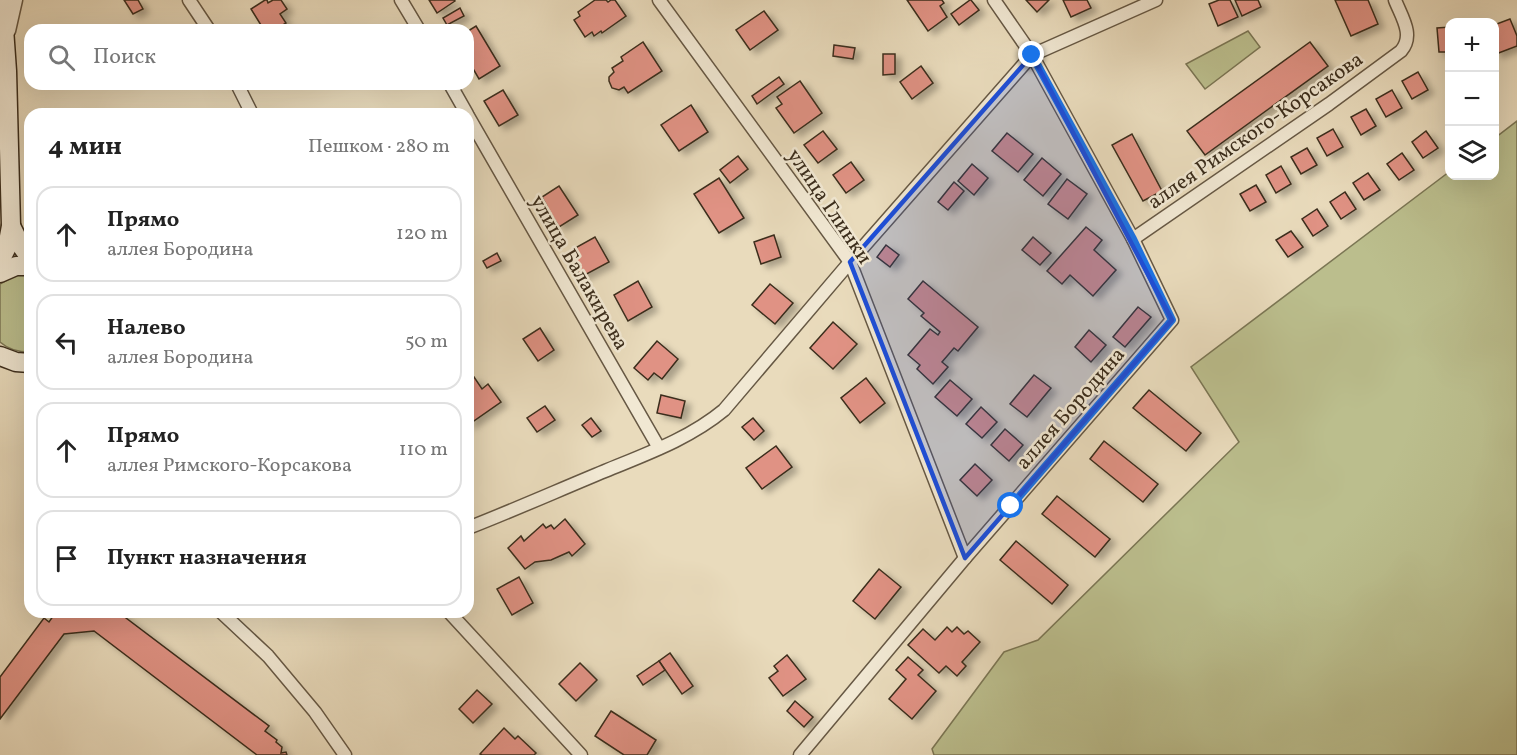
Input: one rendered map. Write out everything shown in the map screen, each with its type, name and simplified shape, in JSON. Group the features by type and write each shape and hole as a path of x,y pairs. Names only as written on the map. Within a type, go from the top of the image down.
{"street":[{"path":"0,261 7,247 11,226 7,71 2,0"},
{"path":"7,71 10,21 16,0"},
{"path":"189,0 205,24"},
{"path":"402,0 416,24"},
{"name":"улица Глинки","path":"659,0 850,261 965,558"},
{"name":"аллея Римского-Корсакова","path":"994,0 1032,55 1133,239 1329,104 1401,51 1407,41 1408,32 1395,0"},
{"path":"474,525 659,448 709,422 724,410 850,261 1032,55 1156,0"},
{"path":"240,90 249,108"},
{"name":"улица Балакирева","path":"453,90 463,108"},
{"name":"улица Балакирева","path":"474,127 659,448"},
{"path":"11,226 24,250"},
{"name":"аллея Бородина","path":"800,755 965,558 1172,320 1133,239"},
{"path":"0,273 16,266 24,266"},
{"path":"227,618 268,656 315,712 345,755"},
{"path":"454,618 580,755"}],"highlighted area":[{"path":"1032,55 1172,320 965,558 850,262"}],"green space":[{"path":"1248,31 1260,47 1205,89 1186,64"},
{"path":"1517,121 1517,755 934,755 932,749 1004,652 1038,640 1239,442 1191,367 1445,175 1445,180 1499,180 1499,135"},
{"path":"24,275 24,352 14,350 0,342 0,284 12,277"}],"building":[{"path":"124,0 138,0 143,9 133,14"},
{"path":"265,0 268,3 281,0 287,9 280,14 286,23 260,24 251,9"},
{"path":"429,0 454,0 455,1 437,13"},
{"path":"595,0 608,2 615,0 626,16 602,33 601,31 594,36 592,32 585,37 574,20 580,16 578,12"},
{"path":"907,0 942,0 944,3 940,6 947,17 928,31"},
{"path":"970,0 979,10 959,25 951,14"},
{"path":"1026,0 1049,0 1037,12"},
{"path":"1063,0 1087,0 1091,8 1071,17"},
{"path":"1219,0 1230,0 1238,17 1218,26 1209,4"},
{"path":"1235,0 1258,0 1261,7 1242,16"},
{"path":"1335,0 1368,0 1378,24 1351,36"},
{"path":"460,8 464,16 449,24 443,18"},
{"path":"764,11 778,30 750,50 736,30"},
{"path":"1510,19 1517,36 1517,46 1499,53 1499,23"},
{"path":"476,26 500,66 479,79 474,70 474,27"},
{"path":"1445,27 1445,52 1439,52 1437,28"},
{"path":"643,42 662,71 628,93 624,87 619,90 612,88 609,77 614,72 612,68 623,61 621,57"},
{"path":"1310,42 1328,66 1205,155 1187,131"},
{"path":"834,45 855,48 853,59 833,56"},
{"path":"883,54 895,54 895,74 883,75"},
{"path":"921,66 933,83 912,99 900,82"},
{"path":"1418,72 1428,90 1412,99 1402,81"},
{"path":"779,77 784,84 757,104 752,96"},
{"path":"800,81 822,113 794,133 776,108 782,104 777,97"},
{"path":"503,90 518,115 499,126 484,101"},
{"path":"1392,90 1402,108 1386,117 1376,99"},
{"path":"691,105 708,132 679,151 661,125"},
{"path":"1366,109 1376,126 1361,135 1351,117"},
{"path":"1333,129 1343,147 1327,156 1317,138"},
{"path":"823,131 837,149 818,163 804,145"},
{"path":"1426,131 1438,148 1423,158 1412,142"},
{"path":"1007,133 1033,154 1018,172 992,151"},
{"path":"1132,134 1162,191 1143,201 1112,145"},
{"path":"1307,148 1317,165 1301,174 1291,157"},
{"path":"1402,153 1414,170 1399,180 1387,164"},
{"path":"738,156 748,169 730,183 720,170"},
{"path":"1042,158 1061,174 1043,196 1024,180"},
{"path":"851,162 864,180 846,193 833,175"},
{"path":"972,164 988,178 974,195 958,181"},
{"path":"1281,166 1291,184 1276,193 1266,175"},
{"path":"1368,173 1380,190 1364,200 1353,183"},
{"path":"719,178 744,218 719,233 694,194"},
{"path":"1067,179 1087,194 1068,219 1048,204"},
{"path":"954,182 964,191 948,210 938,202"},
{"path":"1256,185 1266,202 1250,211 1240,194"},
{"path":"559,186 578,215 559,227 542,197"},
{"path":"1345,192 1356,209 1341,219 1330,202"},
{"path":"1317,209 1328,226 1313,236 1302,219"},
{"path":"1086,227 1102,240 1094,250 1116,270 1093,296 1070,275 1062,284 1047,271"},
{"path":"1291,231 1303,247 1288,257 1276,240"},
{"path":"774,235 781,257 761,264 754,242"},
{"path":"595,237 609,262 581,277 568,252"},
{"path":"1033,237 1051,253 1040,265 1022,250"},
{"path":"886,245 899,255 890,267 877,257"},
{"path":"497,253 501,261 487,268 483,261"},
{"path":"638,281 652,307 628,321 614,295"},
{"path":"923,281 978,327 958,351 954,348 942,362 948,367 933,384 917,369 920,365 908,355 930,329 938,335 940,332 921,316 924,313 908,299"},
{"path":"770,284 793,303 775,324 752,305"},
{"path":"1138,307 1151,317 1125,347 1113,337"},
{"path":"833,322 857,344 833,369 810,348"},
{"path":"540,328 554,350 538,361 523,339"},
{"path":"1089,330 1106,345 1091,362 1075,347"},
{"path":"657,341 678,359 662,379 654,373 648,380 634,368"},
{"path":"1034,375 1051,388 1027,417 1010,404"},
{"path":"474,377 482,389 488,384 501,402 474,421"},
{"path":"866,378 885,403 860,423 841,398"},
{"path":"950,380 972,399 957,416 935,397"},
{"path":"1149,390 1201,433 1186,451 1133,408"},
{"path":"661,395 685,401 681,418 657,413"},
{"path":"545,406 555,420 537,432 527,418"},
{"path":"981,407 997,422 982,438 966,424"},
{"path":"591,418 601,431 592,437 582,425"},
{"path":"753,418 764,431 754,440 742,427"},
{"path":"1005,429 1023,445 1009,461 991,445"},
{"path":"1104,441 1158,484 1143,502 1090,459"},
{"path":"776,446 792,467 762,489 746,468"},
{"path":"975,464 992,480 977,496 960,480"},
{"path":"1057,496 1110,539 1095,557 1042,514"},
{"path":"565,519 585,544 572,556 569,552 551,560 535,562 525,569 508,548 521,536 524,541 543,524 546,528 551,525 554,529"},
{"path":"1016,541 1068,585 1052,604 1000,560"},
{"path":"879,569 901,587 875,619 853,601"},
{"path":"519,577 533,603 512,615 497,589"},
{"path":"44,618 49,622 52,618 126,618 269,726 265,731 277,740 276,742 282,747 281,753 286,752 287,755 257,755 94,631 64,634 0,719 0,677"},
{"path":"947,627 952,632 957,627 964,634 968,631 980,642 962,662 966,666 957,676 946,666 939,673 908,645 923,629 935,640"},
{"path":"670,653 693,686 682,694 659,661"},
{"path":"787,655 806,679 783,696 769,678 778,671 774,666"},
{"path":"908,657 923,670 918,675 936,691 912,719 889,699 906,679 896,670"},
{"path":"659,661 665,670 643,685 637,676"},
{"path":"580,663 597,680 576,701 559,684"},
{"path":"477,690 492,704 473,723 459,709"},
{"path":"795,701 813,717 804,727 787,711"},
{"path":"611,711 656,740 647,755 624,755 595,736"},
{"path":"504,728 515,739 518,736 536,753 534,755 480,754"}],"route":[{"path":"1011,506 1172,320 1133,239 1032,55"}]}
